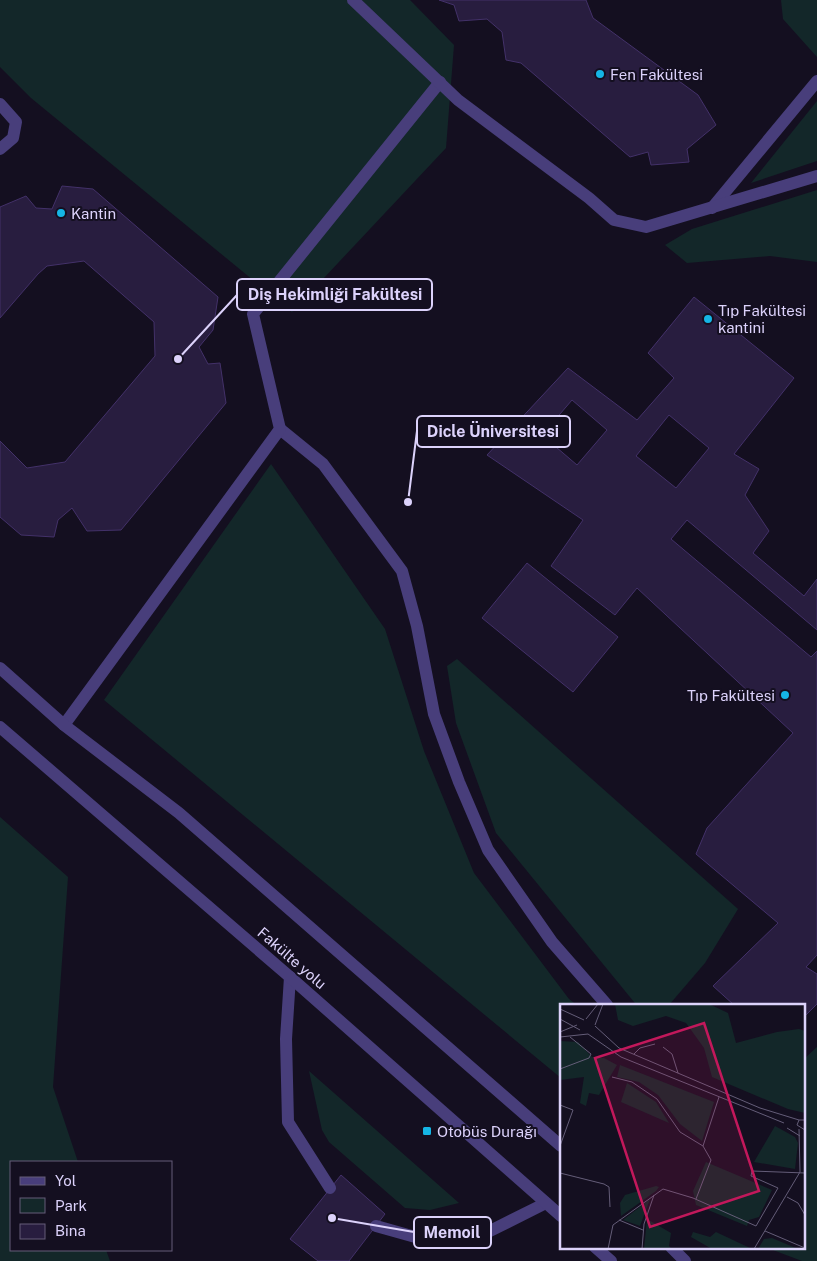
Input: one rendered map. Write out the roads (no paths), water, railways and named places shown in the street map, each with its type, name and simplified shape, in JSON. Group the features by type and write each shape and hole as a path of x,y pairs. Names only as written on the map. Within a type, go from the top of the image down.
{"street":[{"path":"353,0 458,100 589,198 614,220 646,227 817,176"},
{"path":"712,208 817,81"},
{"path":"440,82 253,314 280,428 323,464 402,571 417,626 434,714 459,782 488,850 552,942 606,1004"},
{"path":"0,104 16,122 13,138 0,149"},
{"path":"64,724 280,428"},
{"path":"0,668 64,724 179,813 560,1145"},
{"name":"Fakülte yolu","path":"0,727 560,1215"},
{"path":"290,978 286,1039 288,1122 330,1188"},
{"path":"376,1226 426,1240 486,1233 546,1203"},
{"path":"596,1248 611,1261"},
{"path":"673,1248 685,1261"}],"place":[{"name":"Fen Fakültesi","path":"600,74"},
{"name":"Kantin","path":"61,213"},
{"name":"Tıp Fakültesi kantini","path":"708,319"},
{"name":"Diş Hekimliği Fakültesi","path":"178,359"},
{"name":"Dicle Üniversitesi","path":"408,502"},
{"name":"Tıp Fakültesi","path":"785,695"},
{"name":"Otobüs Durağı","path":"427,1131"},
{"name":"Memoil","path":"332,1218"}]}
